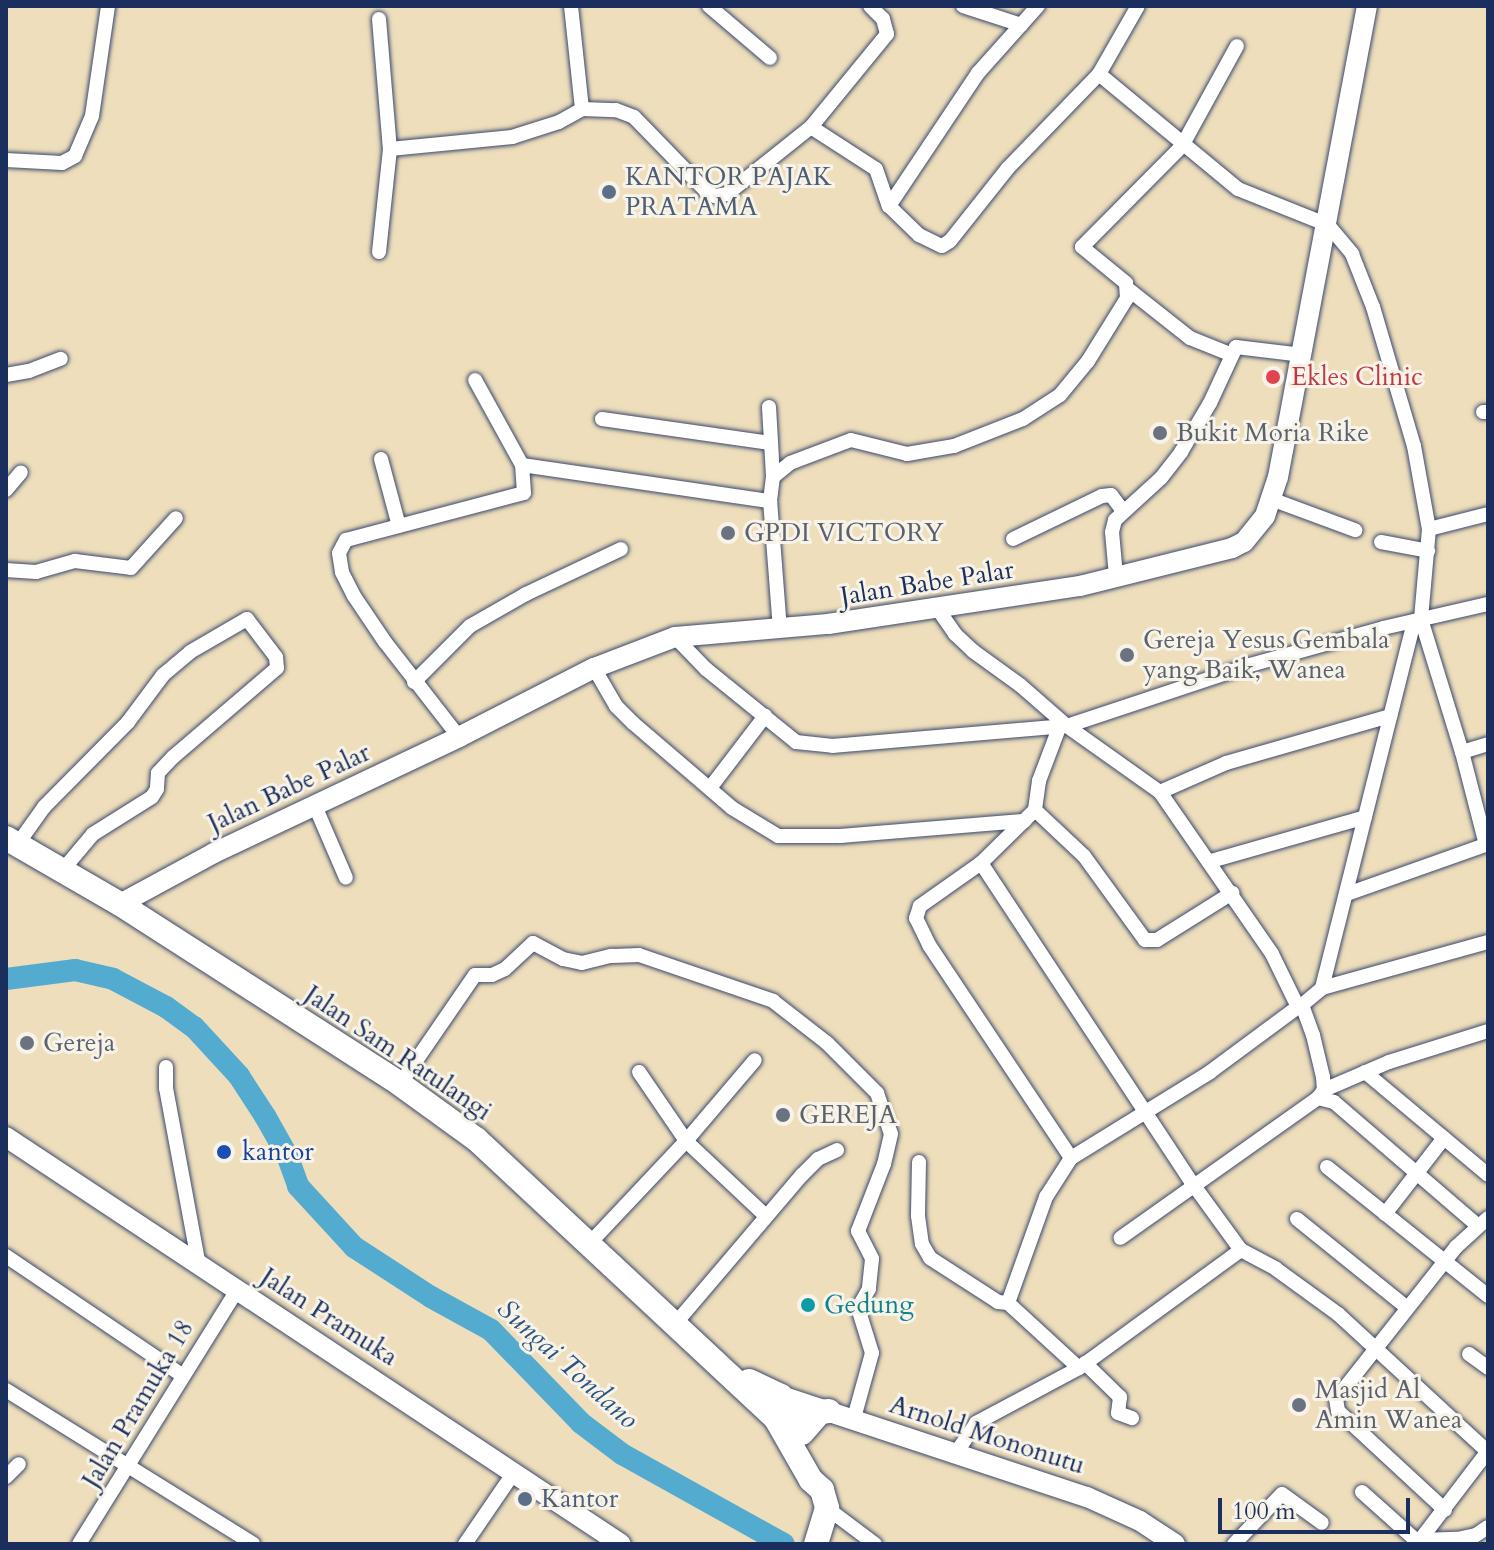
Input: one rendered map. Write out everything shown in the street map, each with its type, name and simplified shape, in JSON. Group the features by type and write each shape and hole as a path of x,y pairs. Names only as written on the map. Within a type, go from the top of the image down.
{"main road":[{"name":"Jalan Sam Ratulangi","path":"12,841 120,904 400,1084 476,1139 719,1365 775,1400 786,1433 825,1499"},
{"path":"775,1400 802,1433 824,1475 825,1499 816,1543"},
{"path":"802,1433 820,1412 829,1411"}],"street":[{"path":"6,160 62,163 75,156 92,116 108,6"},
{"path":"571,6 582,109"},
{"path":"709,6 770,58"},
{"path":"390,149 512,137 559,122 582,109 616,110 634,117 715,196 734,190 811,127 887,34 883,19 870,6"},
{"path":"963,6 1021,25"},
{"path":"889,206 978,73 1038,6"},
{"path":"811,127 876,169 889,206 934,245 947,244 1008,168 1099,74 1127,32 1138,6"},
{"name":"Jalan Babe Palar","path":"120,904 214,853 459,737 594,668 675,637 780,630 1080,586 1232,548 1256,531 1271,499 1303,355 1367,6"},
{"path":"379,19 390,149 379,252"},
{"path":"773,477 790,463 851,440 907,454 926,453 1023,419 1060,395 1088,361 1127,298 1126,283 1082,247 1182,146 1237,46"},
{"path":"1099,74 1182,146 1238,189 1328,225 1352,254 1373,307 1408,419 1429,529 1418,620 1390,716 1322,988"},
{"path":"1128,289 1190,338 1232,355"},
{"path":"1116,576 1112,532 1115,520 1161,478 1181,452 1210,403 1237,345 1303,355"},
{"path":"6,375 29,371 61,359"},
{"path":"459,737 414,682 354,596 339,560 341,547 346,540 522,494 526,487 522,465 475,380"},
{"path":"769,407 773,477 770,501 780,630"},
{"path":"602,419 770,443"},
{"path":"381,459 399,526"},
{"path":"522,465 770,501"},
{"path":"6,490 21,472"},
{"path":"1013,539 1102,496 1111,495 1124,512"},
{"path":"1271,499 1355,530"},
{"path":"1429,529 1488,514"},
{"path":"6,570 36,572 75,561 131,568 176,518"},
{"path":"1381,542 1428,551"},
{"path":"414,682 470,626 526,594 621,549"},
{"path":"675,637 706,669 796,742 807,746 1063,727 1250,665 1488,604"},
{"path":"937,608 961,640 1063,727 1160,792 1211,861 1272,954 1300,1006 1313,1035 1321,1094"},
{"path":"12,841 128,722 163,675 190,652 247,619 276,657 277,668 158,773 157,789 152,797 93,834 61,872"},
{"path":"1347,894 1487,844 1462,752 1418,620"},
{"path":"594,668 616,706 747,819 778,836 841,836 1030,816 1084,856 1145,940 1157,940 1232,893"},
{"path":"710,788 765,716"},
{"path":"1160,792 1226,763 1390,716"},
{"path":"1063,727 1039,781 1030,816 981,863 920,906 916,918 918,927 1071,1158"},
{"path":"1462,752 1488,744"},
{"path":"315,806 346,878"},
{"path":"1211,861 1365,817"},
{"path":"981,863 1195,1187 1241,1250 1311,1293 1376,1348 1486,1458 1418,1542"},
{"path":"1008,1303 1046,1197 1071,1158 1210,1072 1322,988 1488,942"},
{"path":"400,1084 475,975 492,975 505,969 534,943 563,959 582,963 611,956 639,955 773,1001 827,1043 877,1093 891,1134 884,1164 858,1231 872,1259 869,1289 858,1308 872,1353 854,1418"},
{"path":"1120,1238 1321,1094 1365,1072 1488,1031"},
{"path":"589,1244 686,1141 755,1060"},
{"path":"166,1067 166,1088 198,1261"},
{"path":"639,1072 686,1141 766,1216"},
{"path":"1365,1072 1488,1175"},
{"path":"1321,1094 1334,1102 1415,1175 1483,1222 1406,1307 1336,1399 1335,1405 1445,1510"},
{"name":"Jalan Pramuka","path":"6,1137 198,1261 621,1544"},
{"path":"1385,1214 1444,1138"},
{"path":"675,1324 818,1159 837,1150"},
{"path":"919,1162 918,1216 925,1251 935,1264 1001,1303 1008,1303 1120,1397 1118,1413 1132,1418"},
{"path":"1327,1167 1488,1296"},
{"path":"1297,1219 1406,1307"},
{"path":"954,1456 976,1423 1082,1365 1241,1250"},
{"path":"6,1256 182,1375"},
{"name":"Jalan Pramuka 18","path":"79,1544 238,1289"},
{"path":"1469,1354 1488,1368"},
{"path":"6,1390 131,1465 253,1544"},
{"name":"Arnold Mononutu","path":"775,1400 854,1418 954,1456 1087,1497 1140,1521 1175,1544"},
{"path":"6,1477 19,1464"},
{"path":"465,1544 515,1471"},
{"path":"1362,1492 1418,1542 1476,1535 1488,1527"},
{"path":"1234,1544 1282,1494 1322,1523"},
{"path":"825,1499 875,1544"}],"waterway":[{"name":"Sungai Tondano","path":"6,979 75,970 113,979 166,1007 194,1027 239,1076 287,1155 298,1186 354,1247 431,1297 491,1330 581,1423 622,1454 784,1544"}],"place":[{"name":"KANTOR PAJAK PRATAMA","path":"609,192"},
{"name":"Ekles Clinic","path":"1273,377"},
{"name":"Bukit Moria Rike","path":"1160,433"},
{"name":"GPDI VICTORY","path":"728,533"},
{"name":"Gereja Yesus Gembala yang Baik, Wanea","path":"1127,655"},
{"name":"Gereja","path":"27,1043"},
{"name":"GEREJA","path":"783,1115"},
{"name":"kantor","path":"224,1152"},
{"name":"Gedung","path":"808,1305"},
{"name":"Masjid Al Amin Wanea","path":"1299,1405"},
{"name":"Kantor","path":"525,1499"}]}
